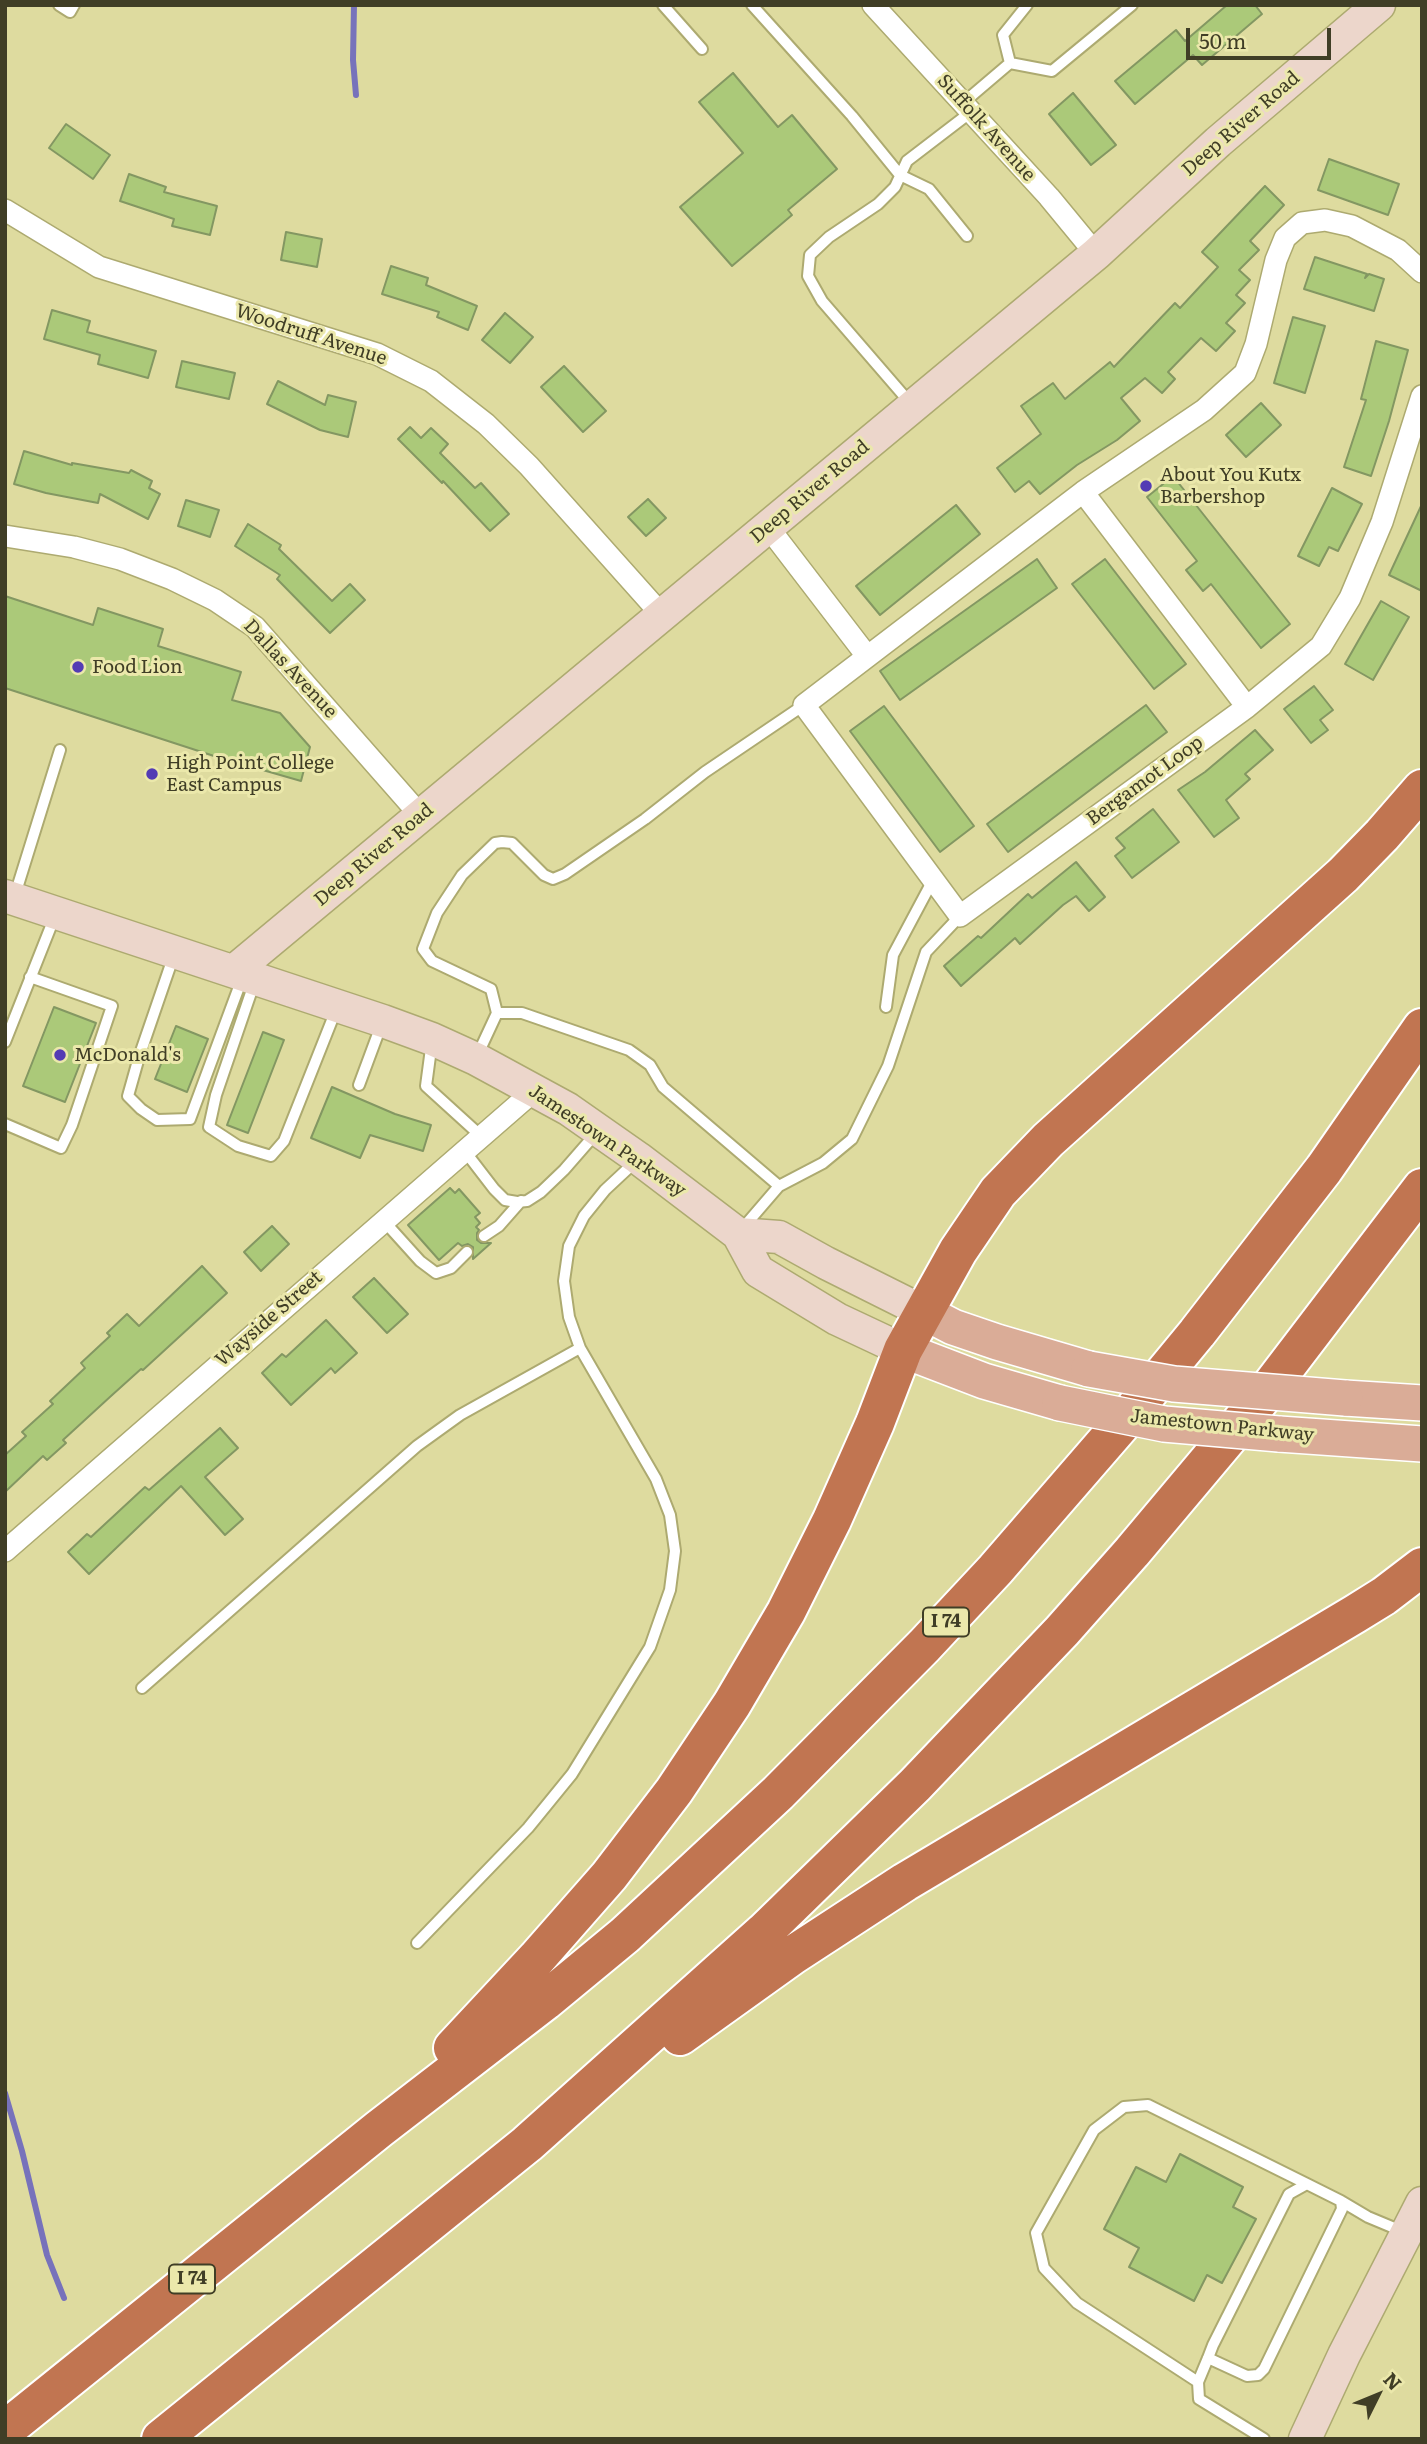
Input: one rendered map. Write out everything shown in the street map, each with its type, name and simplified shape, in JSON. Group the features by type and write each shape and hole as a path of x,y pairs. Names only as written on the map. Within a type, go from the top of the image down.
{"highway":[{"path":"379,2129 592,1896 644,1833 704,1749 760,1658 810,1566 854,1472 903,1350 977,1221 1021,1167 1343,875 1422,789"},
{"name":"I 74","path":"5,2430 379,2129 545,2001 625,1935 778,1793 924,1646 1063,1493 1197,1333 1324,1169 1422,1028"},
{"path":"162,2439 527,2144 754,1941 915,1785 1026,1670 1132,1552 1259,1400 1422,1188"},
{"path":"527,2144 859,1911 965,1845 1355,1614 1422,1567"}],"main road":[{"name":"Jamestown Parkway","path":"924,1312 953,1327 1089,1369 1174,1384 1422,1403"},
{"name":"Jamestown Parkway","path":"903,1350 984,1381 1060,1403 1164,1424 1422,1444"}],"street":[{"name":"Suffolk Avenue","path":"873,5 1049,197 1096,254"},
{"name":"Deep River Road","path":"245,975 421,816 1096,254 1364,10"},
{"name":"Woodruff Avenue","path":"5,210 99,267 377,354 431,382 486,424 529,466 662,615"},
{"path":"960,916 804,705 1083,492 1204,410 1245,373 1256,344 1276,260 1285,238 1301,223 1325,220 1352,226 1398,250 1422,272"},
{"name":"Bergamot Loop","path":"960,916 1247,707 1321,646 1350,598 1382,522 1422,396"},
{"path":"1083,492 1247,707"},
{"path":"768,527 867,656"},
{"name":"Dallas Avenue","path":"5,536 74,547 120,559 172,579 215,600 255,627 421,816"},
{"name":"Jamestown Parkway","path":"9,897 383,1021 476,1059 535,1090 638,1158 738,1234 758,1271 837,1319 903,1350"},
{"name":"Wayside Street","path":"5,1551 535,1090"},
{"name":"Jamestown Parkway","path":"738,1234 779,1237 924,1312"},
{"path":"1306,2439 1329,2386 1422,2203"}],"lane":[{"path":"59,5 70,12 74,5"},
{"path":"663,5 702,49"},
{"path":"752,5 852,116 900,175 929,189 967,236"},
{"path":"1010,63 1003,35 1027,5"},
{"path":"1010,63 1052,71 1132,5"},
{"path":"913,406 822,301 808,276 810,255 829,237 878,204 895,187 907,161 967,108 1010,63"},
{"path":"476,1059 497,1013 491,989 432,961 422,950 437,914 462,876 495,844 502,842 512,843 544,875 553,879 565,874 645,819 705,772 804,705"},
{"path":"9,897 60,750"},
{"path":"886,1007 892,955 933,880"},
{"path":"5,1042 56,913"},
{"path":"738,1234 779,1186 822,1163 852,1139 888,1066 926,952 960,916"},
{"path":"175,952 128,1096 158,1121 190,1119 245,975"},
{"path":"245,975 209,1127 238,1146 271,1156 284,1142 337,1007"},
{"path":"5,1124 61,1148 72,1125 112,1006 30,977"},
{"path":"497,1013 523,1013 629,1050 650,1065 663,1087 779,1186"},
{"path":"359,1085 383,1021"},
{"path":"432,1039 426,1086 481,1136"},
{"path":"464,1150 505,1200 521,1202 541,1192 599,1130"},
{"path":"417,1943 528,1828 572,1774 650,1647 670,1590 675,1551 670,1516 656,1479 580,1348 569,1317 564,1281 569,1246 591,1207 638,1158"},
{"path":"484,1236 499,1226 521,1202"},
{"path":"383,1220 420,1261 436,1273 452,1268 467,1252"},
{"path":"142,1688 417,1446 460,1415 580,1348"},
{"path":"1198,2382 1077,2304 1044,2269 1036,2233 1094,2130 1124,2108 1147,2105 1368,2217 1407,2233"},
{"path":"1264,2439 1199,2399 1198,2382 1289,2194 1307,2184"},
{"path":"1208,2358 1247,2376 1258,2375 1264,2369 1342,2209 1341,2201"}],"building":[{"path":"1227,5 1255,5 1262,14 1202,65 1193,55 1135,104 1115,81 1176,30 1185,41"},
{"path":"733,73 778,127 792,115 837,169 788,210 792,215 732,266 680,207 743,153 699,102"},
{"path":"1073,93 1116,145 1091,165 1049,114"},
{"path":"66,124 110,155 93,179 49,148"},
{"path":"1329,159 1399,184 1388,215 1318,190"},
{"path":"129,174 166,187 164,192 217,206 210,235 172,226 174,219 120,201"},
{"path":"1265,186 1284,205 1250,241 1259,250 1239,270 1250,280 1236,295 1245,303 1226,323 1235,331 1216,351 1201,338 1168,372 1175,379 1162,393 1145,378 1121,398 1140,421 1117,440 1077,465 1040,494 1029,481 1015,492 997,468 1041,434 1021,406 1053,383 1065,399 1110,362 1114,367 1175,303 1180,308 1218,267 1202,252"},
{"path":"286,232 322,239 317,267 281,260"},
{"path":"1315,257 1367,274 1365,278 1369,274 1384,279 1374,311 1304,289"},
{"path":"391,266 428,278 426,285 477,306 468,330 437,317 439,312 382,294"},
{"path":"52,310 90,321 87,332 156,351 148,378 98,364 100,355 44,339"},
{"path":"505,313 533,337 510,363 482,340"},
{"path":"1293,317 1325,326 1305,393 1274,383"},
{"path":"1376,341 1408,350 1371,476 1344,467 1366,400 1361,399"},
{"path":"182,361 235,373 229,399 176,387"},
{"path":"564,366 606,411 583,432 541,387"},
{"path":"278,381 325,405 328,395 356,402 348,437 320,430 267,404"},
{"path":"1261,403 1281,425 1246,457 1226,435"},
{"path":"410,427 421,438 431,428 448,444 440,453 475,488 481,483 509,514 490,531 443,481 442,483 398,439"},
{"path":"24,451 72,465 129,473 131,470 152,481 149,488 160,494 148,519 100,494 98,503 14,484"},
{"path":"1173,476 1290,624 1261,648 1211,584 1203,591 1186,570 1197,561 1147,497"},
{"path":"1332,488 1362,504 1338,551 1329,547 1319,566 1298,556"},
{"path":"648,499 666,518 646,536 628,517"},
{"path":"186,500 219,510 210,537 178,526"},
{"path":"1422,504 1422,591 1389,575"},
{"path":"956,505 980,534 880,615 856,586"},
{"path":"248,524 281,545 279,549 332,601 350,584 365,600 330,633 277,579 280,575 235,546"},
{"path":"1037,559 1057,588 900,700 880,671"},
{"path":"1105,559 1186,664 1154,689 1072,584"},
{"path":"5,596 93,625 98,608 163,629 158,646 241,672 232,700 280,713 310,747 301,781 214,756 5,688"},
{"path":"1381,601 1409,617 1373,680 1345,664"},
{"path":"1314,686 1333,710 1320,720 1328,730 1311,743 1284,709"},
{"path":"1146,705 1167,732 1008,852 987,824"},
{"path":"884,706 974,826 940,852 850,731"},
{"path":"1255,730 1273,750 1245,774 1250,779 1226,800 1239,818 1214,837 1178,790 1205,772"},
{"path":"1153,809 1179,842 1132,878 1115,856 1125,848 1116,838"},
{"path":"1076,862 1105,897 1089,911 1076,896 1020,944 1015,938 961,986 944,966 978,936 981,938 1028,894 1032,898"},
{"name":"McDonald's","path":"54,1007 96,1023 65,1102 23,1086"},
{"path":"176,1026 208,1039 187,1092 155,1079"},
{"path":"263,1032 284,1040 248,1133 227,1125"},
{"path":"332,1087 395,1114 431,1125 423,1151 370,1135 360,1158 311,1138"},
{"path":"450,1188 455,1193 459,1189 480,1213 475,1217 480,1223 476,1227 479,1230 477,1240 491,1243 473,1259 473,1247 458,1243 439,1260 408,1225"},
{"path":"272,1226 289,1244 261,1271 244,1252"},
{"path":"202,1266 227,1293 63,1440 66,1443 47,1460 43,1456 5,1492 5,1455 26,1436 22,1432 53,1404 50,1401 85,1368 81,1363 110,1336 107,1333 127,1314 139,1326"},
{"path":"374,1278 408,1314 387,1333 353,1297"},
{"path":"326,1320 357,1353 335,1373 331,1368 291,1405 262,1373 282,1354 286,1357"},
{"path":"220,1428 238,1448 205,1477 243,1519 225,1535 181,1486 89,1574 68,1552 87,1534 91,1537 145,1487 149,1490"},
{"path":"1180,2154 1243,2187 1233,2207 1256,2219 1222,2283 1207,2275 1194,2301 1129,2267 1139,2248 1104,2229 1136,2167 1166,2182"}],"waterway":[{"path":"354,5 353,60 356,95"},
{"path":"5,2093 47,2255 64,2298"}],"place":[{"name":"About You Kutx Barbershop","path":"1146,486"},
{"name":"Food Lion","path":"78,667"},
{"name":"High Point College East Campus","path":"152,774"},
{"name":"McDonald's","path":"60,1055"}]}
